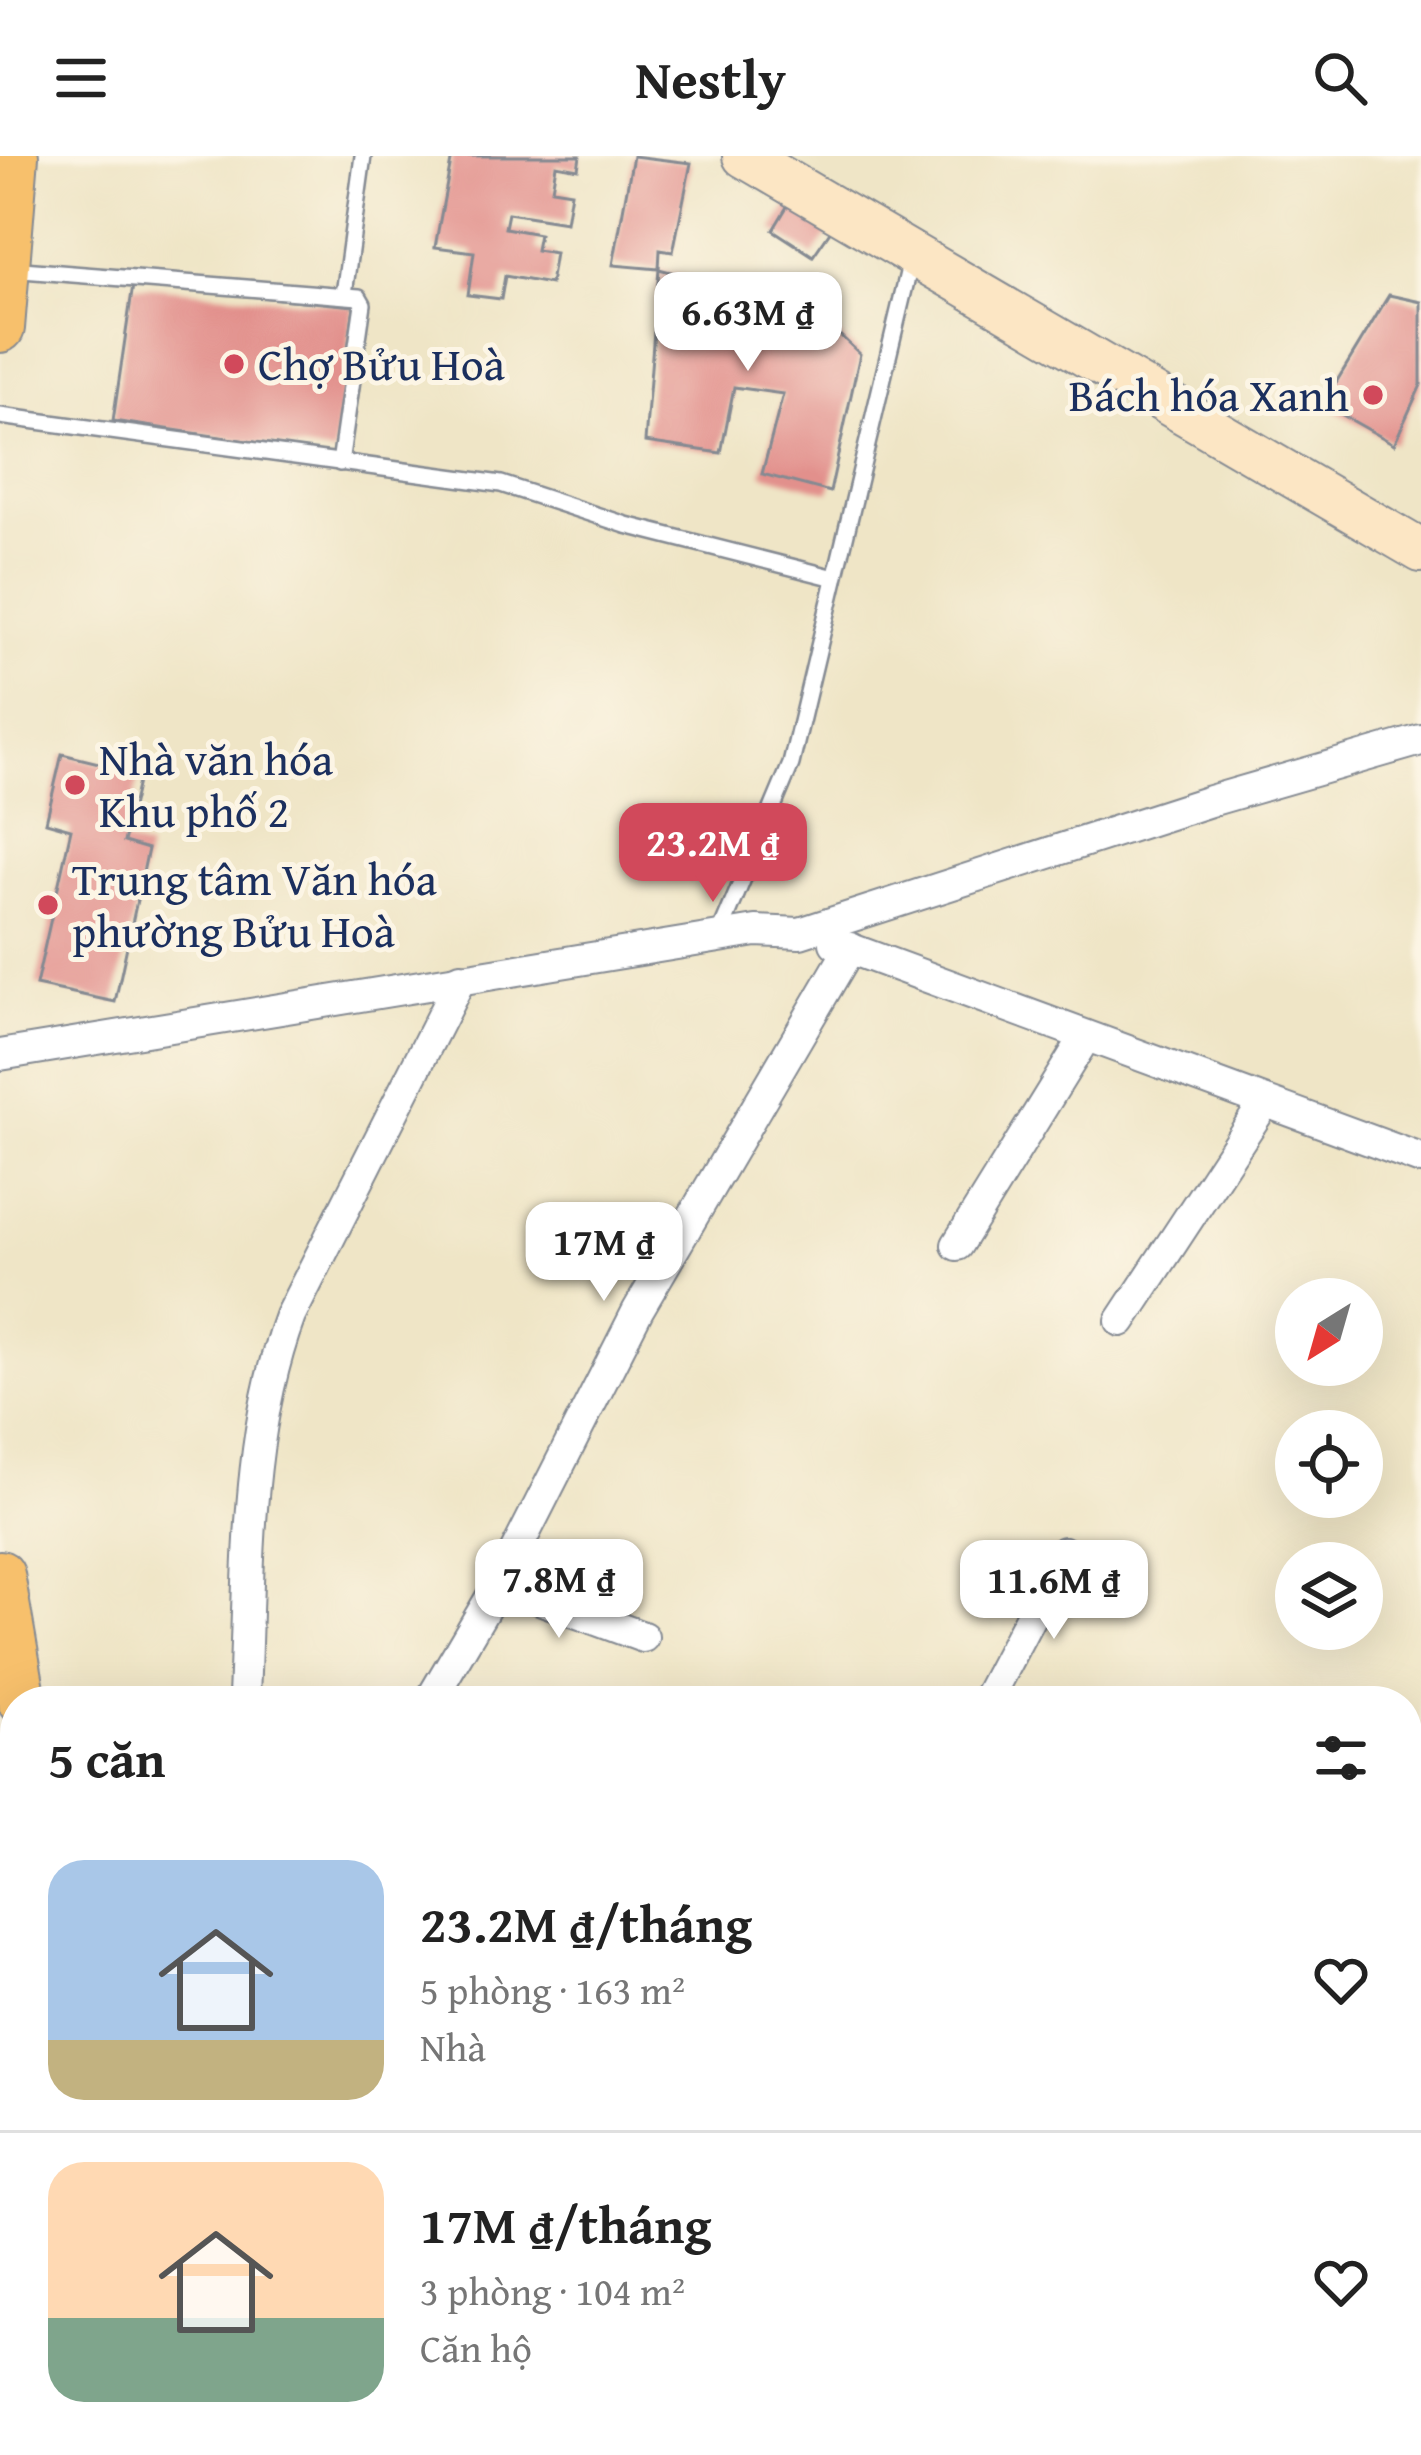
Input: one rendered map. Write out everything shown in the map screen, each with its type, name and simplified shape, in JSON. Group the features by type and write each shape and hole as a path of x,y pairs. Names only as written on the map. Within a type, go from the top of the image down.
{"main road":[{"path":"0,328 14,156"},
{"path":"744,156 1421,551"},
{"path":"0,1575 19,1686"}],"street":[{"path":"800,933 1210,800 1421,740"},
{"path":"0,1055 378,997 461,978 756,931 800,933 1421,1160"},
{"path":"439,1686 499,1584 628,1330 850,948"},
{"path":"244,1686 256,1446 269,1373 332,1231 461,978"},
{"path":"957,1245 1086,1036"},
{"path":"1121,1321 1265,1102"},
{"path":"994,1686 1064,1552"},
{"path":"499,1584 643,1637"}],"lane":[{"path":"344,294 363,156"},
{"path":"718,938 791,764 913,251"},
{"path":"5,268 359,296 363,304 340,463"},
{"path":"0,416 500,484 626,525 836,578"}],"building":[{"path":"452,156 580,156 578,169 556,165 552,189 571,192 566,222 508,213 505,228 539,234 536,250 555,253 550,284 505,276 501,299 468,295 474,252 435,247"},
{"path":"633,156 691,163 673,252 660,250 659,269 613,265"},
{"path":"788,205 831,230 813,256 773,230"},
{"path":"659,269 752,293 754,283 806,296 796,340 829,325 860,354 830,492 762,474 783,394 734,387 721,453 645,442"},
{"name":"Chợ Bửu Hoà","path":"133,285 354,306 334,454 113,421"},
{"name":"Bách hóa Xanh","path":"1389,295 1421,302 1421,385 1394,444 1323,404"},
{"path":"62,754 140,773 124,842 148,849 115,1002 36,985 71,829 46,822"}],"place":[{"name":"Chợ Bửu Hoà","path":"234,364"},
{"name":"Bách hóa Xanh","path":"1373,395"},
{"name":"Nhà văn hóa Khu phố 2","path":"75,785"},
{"name":"Trung tâm Văn hóa phường Bửu Hoà","path":"48,905"}]}
